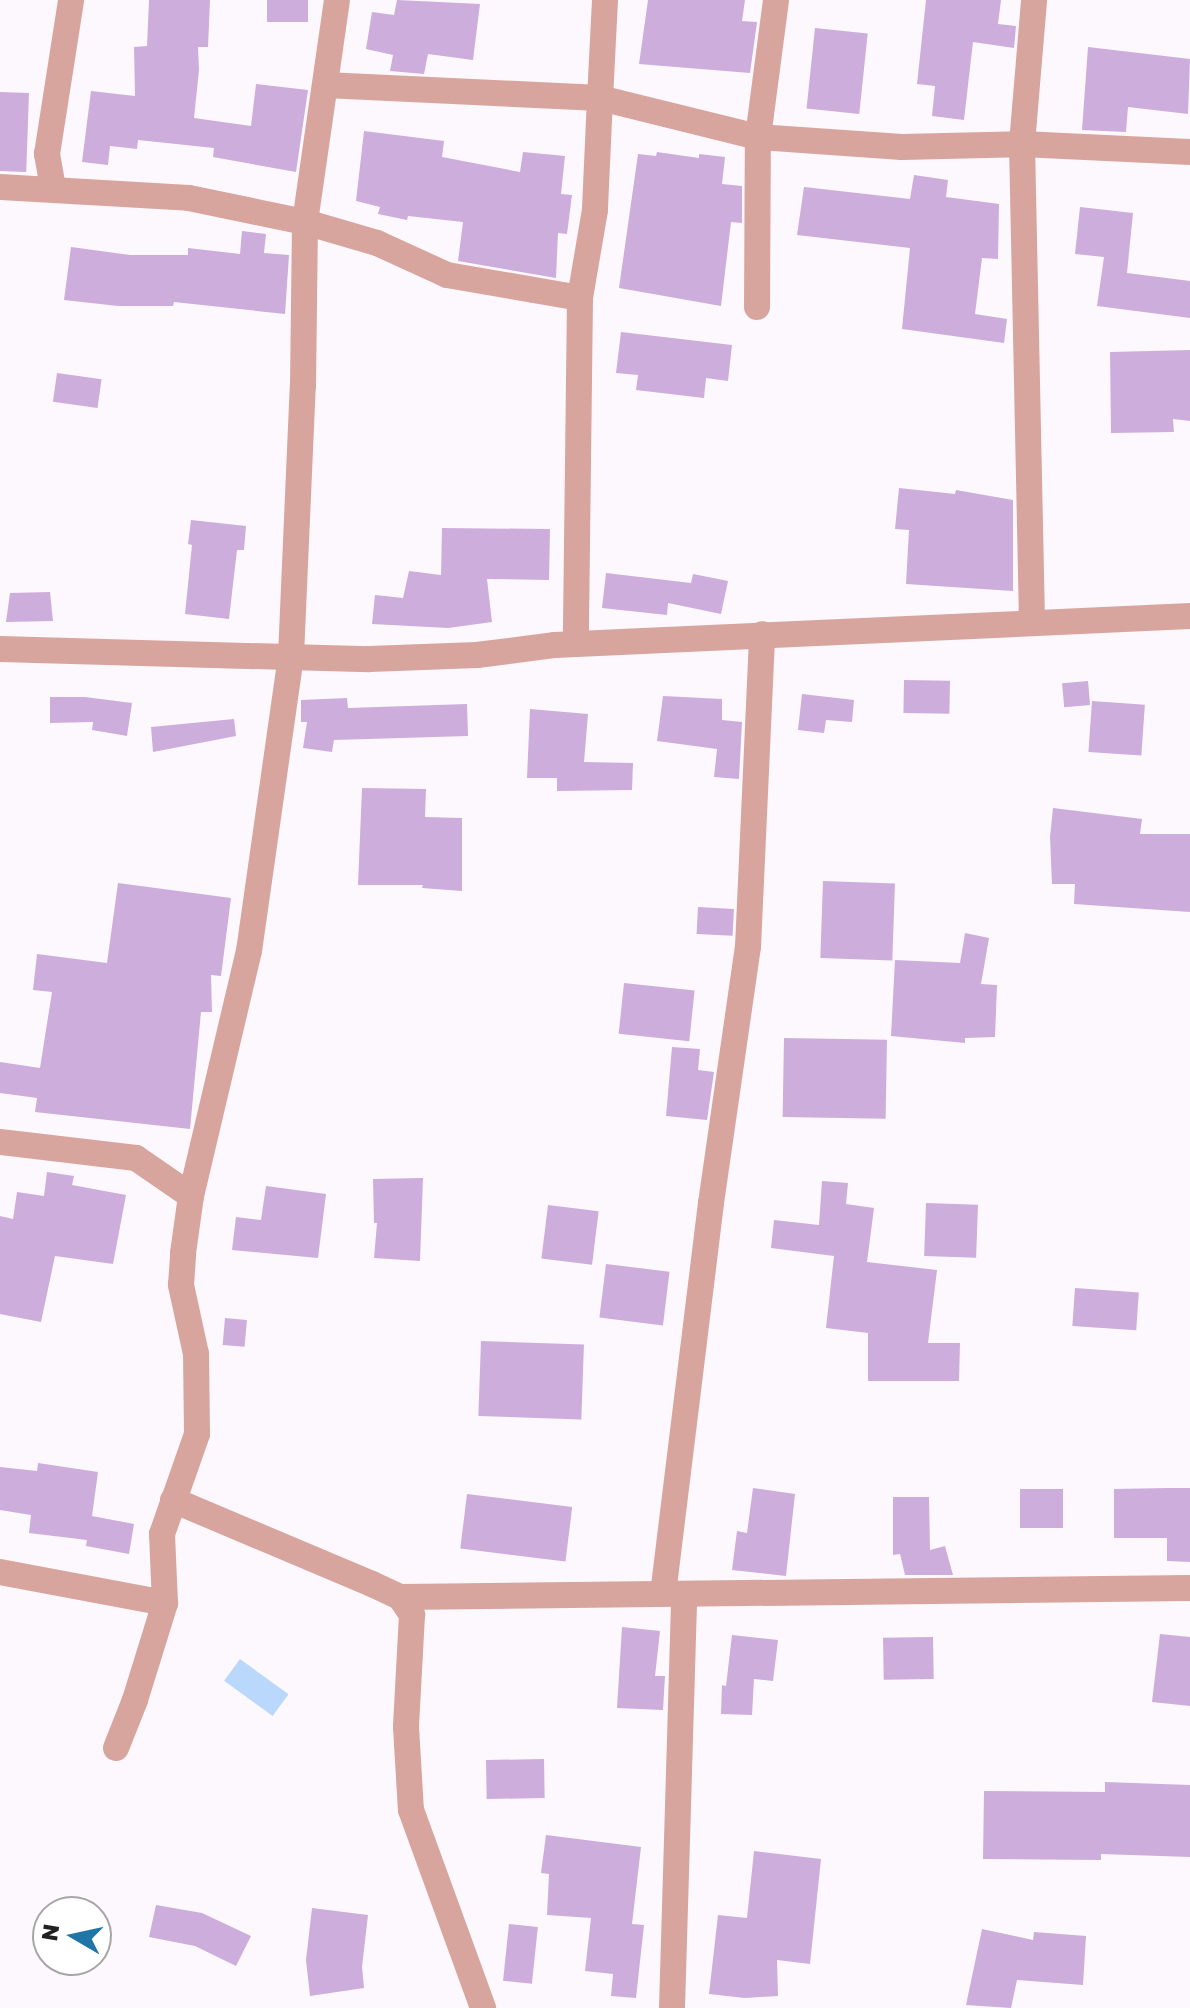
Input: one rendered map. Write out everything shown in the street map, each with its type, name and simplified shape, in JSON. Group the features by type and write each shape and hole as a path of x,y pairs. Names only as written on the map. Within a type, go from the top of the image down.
{"street":[{"path":"53,188 47,154 71,0"},
{"path":"116,1748 135,1700 165,1603 162,1534 197,1434 196,1354 181,1285 191,1196 249,951 291,656 303,386 305,222 337,0"},
{"path":"576,644 580,298 595,210 605,0"},
{"path":"757,307 758,137 776,0"},
{"path":"1032,621 1022,144 1034,0"},
{"path":"325,85 600,98 758,137 902,147 1022,144 1190,152"},
{"path":"0,187 189,198 305,222 377,243 447,275 580,298"},
{"path":"0,649 369,659 762,634 1190,616"},
{"path":"672,2008 673,1594 711,1203 748,947 762,634"},
{"path":"0,1142 136,1158 191,1196"},
{"path":"173,1500 400,1597 1190,1588"},
{"path":"0,1572 165,1603"},
{"path":"400,1597 412,1615 406,1727 411,1810 483,2008"}],"water":[{"path":"240,1659 289,1694 273,1716 224,1681"}],"building":[{"path":"149,0 210,0 208,47 198,47 194,118 251,126 256,84 308,90 296,172 213,157 214,148 138,140 137,149 110,146 108,165 82,162 91,91 135,96 134,47 147,46"},
{"path":"267,0 308,0 308,22 267,22"},
{"path":"397,0 480,4 473,60 428,54 424,74 390,71 393,55 366,49 372,12 394,15"},
{"path":"648,0 745,0 742,21 757,22 750,73 639,64"},
{"path":"926,0 1001,0 998,24 1016,26 1014,48 973,42 964,120 932,116 935,86 917,84"},
{"path":"815,28 868,34 859,114 807,109"},
{"path":"1088,47 1190,59 1188,114 1128,107 1126,132 1082,130"},
{"path":"0,92 29,93 26,172 0,171"},
{"path":"364,131 444,141 442,157 520,172 523,152 565,156 561,194 572,195 567,234 558,233 556,278 458,261 463,222 408,216 407,220 378,214 380,207 356,201"},
{"path":"657,152 699,158 699,154 725,157 722,184 742,186 742,223 731,222 721,306 619,288 638,154 656,156"},
{"path":"914,175 948,180 946,197 999,204 998,259 982,258 975,314 1007,319 1004,343 902,329 910,248 797,235 804,187 910,199"},
{"path":"1080,207 1133,213 1127,273 1190,281 1190,318 1097,306 1104,257 1075,254"},
{"path":"242,231 266,234 264,253 289,255 285,314 174,302 173,306 118,306 64,300 71,247 130,255 188,255 188,248 240,254"},
{"path":"621,332 732,345 728,381 706,378 704,398 636,390 638,375 616,373"},
{"path":"1190,350 1190,421 1173,419 1174,432 1111,433 1110,352"},
{"path":"57,373 102,379 98,408 53,402"},
{"path":"899,488 955,494 956,490 1013,500 1013,591 906,584 909,530 895,529"},
{"path":"191,520 246,526 244,550 237,550 229,619 185,614 192,545 188,544"},
{"path":"442,528 550,529 549,580 487,579 492,622 448,628 372,624 375,595 403,598 409,571 441,575"},
{"path":"606,573 691,583 693,574 728,581 721,614 668,603 667,615 602,608"},
{"path":"50,592 53,621 6,622 10,593"},
{"path":"904,680 950,681 949,714 903,713"},
{"path":"1088,681 1090,705 1064,707 1062,683"},
{"path":"802,694 854,700 852,722 826,720 824,733 798,730"},
{"path":"663,696 722,699 722,720 742,722 739,779 714,777 717,749 657,741"},
{"path":"50,697 85,697 132,703 127,736 92,730 93,722 50,723"},
{"path":"347,698 348,708 467,704 468,736 334,740 332,752 303,748 307,722 301,722 301,700"},
{"path":"1092,701 1145,705 1141,756 1088,752"},
{"path":"530,709 588,714 584,762 633,763 632,790 557,791 557,778 527,778"},
{"path":"234,719 236,736 153,752 151,727"},
{"path":"362,788 426,789 425,817 462,818 462,891 422,888 423,885 358,885"},
{"path":"1053,808 1142,819 1140,834 1190,834 1190,912 1074,904 1075,884 1052,884 1050,837"},
{"path":"823,881 895,884 892,960 820,958"},
{"path":"118,883 231,898 221,976 211,975 212,1012 201,1012 190,1129 35,1112 37,1098 0,1093 0,1062 40,1068 52,992 33,990 37,954 107,963"},
{"path":"698,907 734,909 733,936 697,934"},
{"path":"965,933 989,938 981,984 997,985 995,1037 965,1038 965,1043 891,1036 895,960 960,963"},
{"path":"624,983 695,990 689,1041 619,1034"},
{"path":"784,1038 887,1040 886,1119 783,1117"},
{"path":"672,1047 700,1049 698,1070 714,1072 707,1120 666,1116"},
{"path":"47,1172 74,1176 72,1185 126,1195 113,1264 55,1256 41,1322 0,1314 0,1216 13,1219 17,1192 44,1196"},
{"path":"423,1178 420,1261 374,1258 377,1223 374,1223 373,1179"},
{"path":"822,1181 848,1183 846,1204 874,1208 867,1262 937,1270 928,1343 960,1343 959,1381 868,1381 868,1333 826,1328 834,1256 771,1248 774,1220 819,1225"},
{"path":"266,1186 326,1194 318,1258 232,1250 236,1217 261,1220"},
{"path":"926,1203 978,1205 976,1258 924,1256"},
{"path":"548,1205 599,1211 592,1265 541,1259"},
{"path":"606,1264 670,1272 663,1325 599,1318"},
{"path":"1075,1288 1139,1292 1136,1330 1072,1326"},
{"path":"225,1318 247,1320 245,1347 223,1345"},
{"path":"481,1341 584,1345 581,1420 478,1416"},
{"path":"38,1463 98,1472 92,1516 134,1524 129,1554 86,1546 87,1540 29,1533 31,1515 0,1510 0,1467 37,1471"},
{"path":"753,1488 795,1494 786,1576 732,1570 737,1531 747,1533"},
{"path":"1190,1488 1190,1562 1167,1561 1167,1538 1114,1538 1114,1489"},
{"path":"1020,1489 1063,1489 1063,1528 1020,1528"},
{"path":"467,1494 572,1507 566,1562 460,1549"},
{"path":"893,1497 929,1497 930,1550 945,1546 953,1575 905,1575 900,1554 893,1555"},
{"path":"622,1627 660,1631 655,1676 665,1676 663,1710 617,1708"},
{"path":"1160,1634 1190,1637 1190,1706 1152,1702"},
{"path":"732,1635 778,1640 773,1681 754,1679 752,1715 721,1714 722,1685 726,1686"},
{"path":"933,1637 934,1679 884,1680 883,1638"},
{"path":"544,1759 545,1798 487,1799 486,1760"},
{"path":"1105,1782 1190,1785 1190,1857 1101,1854 1101,1860 983,1859 984,1791 1105,1792"},
{"path":"546,1835 641,1847 632,1924 644,1925 636,1998 611,1996 613,1974 585,1971 591,1918 547,1915 549,1874 541,1873"},
{"path":"754,1851 821,1859 810,1964 777,1960 778,1996 745,1998 709,1994 718,1915 747,1918"},
{"path":"156,1905 202,1913 251,1936 236,1966 195,1946 149,1937"},
{"path":"312,1908 368,1915 362,1967 364,1988 310,1996 306,1960"},
{"path":"509,1924 538,1927 532,1984 503,1981"},
{"path":"982,1929 1033,1940 1034,1932 1086,1936 1083,1985 1017,1980 1011,2008 966,2005"}]}
